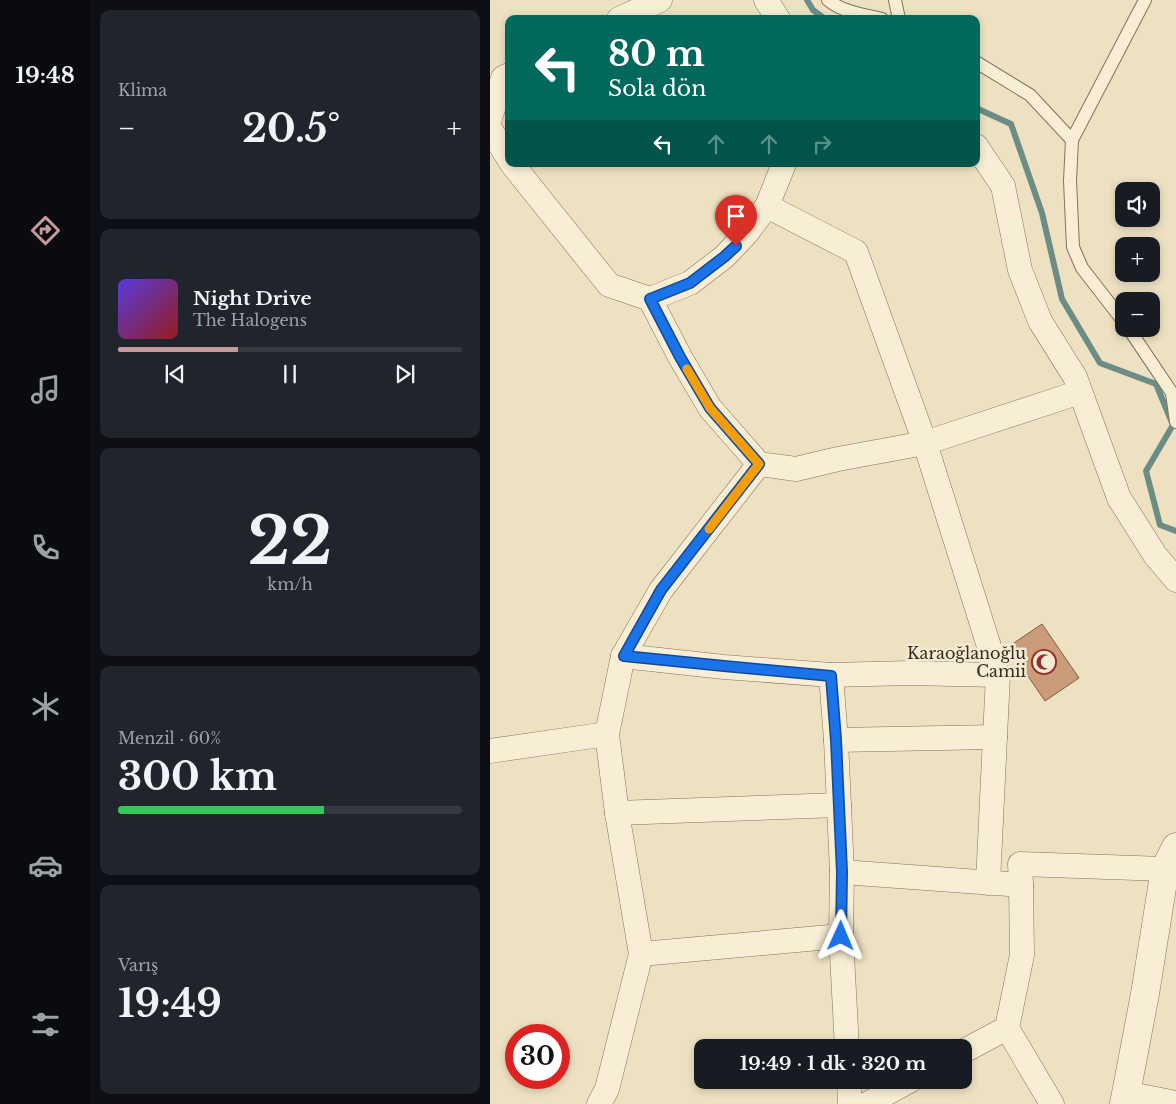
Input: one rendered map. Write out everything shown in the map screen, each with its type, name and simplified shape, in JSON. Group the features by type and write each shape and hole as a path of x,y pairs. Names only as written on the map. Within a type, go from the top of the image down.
{"street":[{"path":"628,15 660,0"},
{"path":"766,0 775,15"},
{"path":"490,118 503,78 505,77"},
{"path":"490,129 505,152"},
{"path":"980,152 1003,186 1020,270 1040,321 1075,377 1119,498 1155,555 1176,580"},
{"path":"514,167 609,285 650,299 690,283 724,257 746,234 767,206 783,167"},
{"path":"767,206 856,252 925,443 998,675 989,872"},
{"path":"650,299 680,357 710,408 759,464 796,469 838,459 925,443 1080,392"},
{"path":"599,1104 607,1089 640,954 617,814 607,734 624,656 661,590 759,464"},
{"path":"624,656 831,676 909,673 998,675"},
{"path":"831,676 842,872 841,936 847,1039"},
{"path":"490,751 607,734"},
{"path":"836,740 995,737"},
{"path":"617,814 839,805"},
{"path":"842,872 989,872 1020,875 1171,858 1124,1099 1176,1103"},
{"path":"1020,875 1022,955 1007,1028 1052,1104"},
{"path":"640,954 841,936"},
{"path":"972,1047 1007,1028"},
{"path":"849,1089 850,1104"},
{"path":"867,1104 894,1089"}],"lane":[{"path":"828,0 834,5 868,15"},
{"path":"895,0 897,15"},
{"path":"1115,310 1082,268 1074,247 1070,181 1072,140 1145,0"},
{"path":"980,64 1030,95 1072,140"},
{"path":"1134,337 1172,392 1176,422"}],"building":[{"name":"Karaoğlanoğlu Camii","path":"1042,624 1079,678 1045,701 1008,647"}],"waterway":[{"path":"807,0 813,10 820,15"},
{"path":"980,110 1011,124 1042,213 1062,299 1100,363 1156,384 1173,425 1146,471 1160,525 1176,531"}],"slow traffic":[{"path":"687,369 710,408 759,464 709,529"}],"place":[{"name":"Karaoğlanoğlu Camii","path":"1044,662"}],"route":[{"path":"736,246 690,283 650,299 680,357 710,408 759,464 661,590 624,656 831,676 842,872 841,936"}]}
